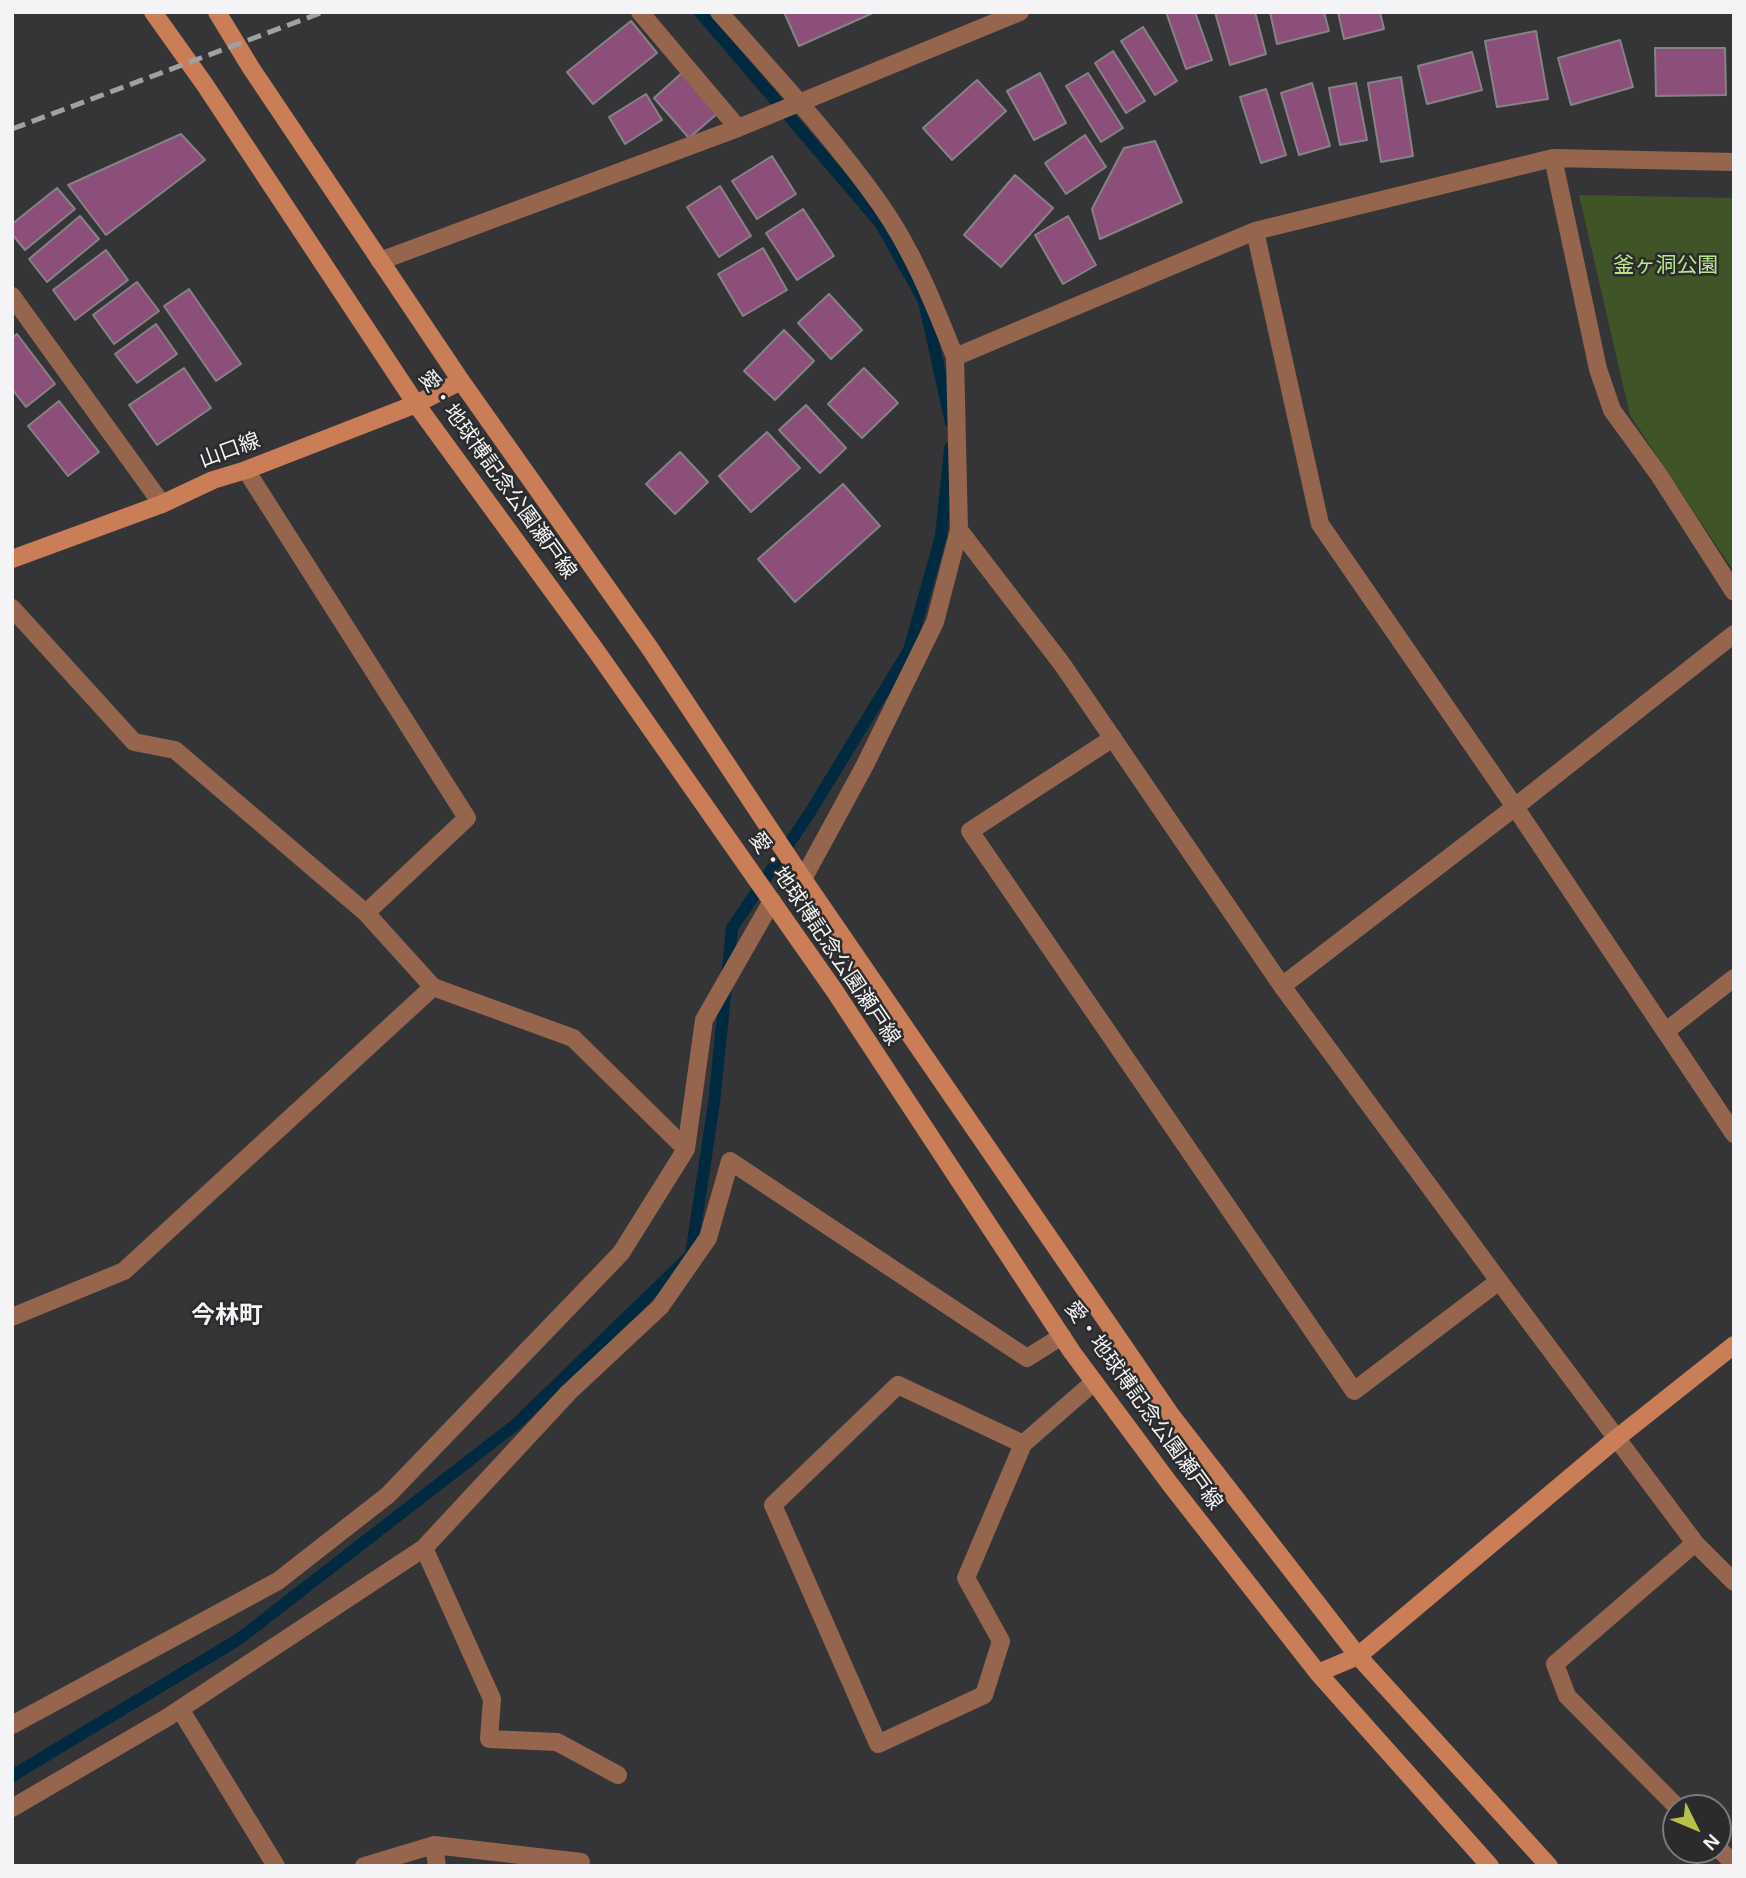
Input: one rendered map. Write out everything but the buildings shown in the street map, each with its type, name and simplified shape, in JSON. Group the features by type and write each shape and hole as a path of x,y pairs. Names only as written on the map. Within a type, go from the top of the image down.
{"main road":[{"name":"愛・地球博記念公園瀬戸線","path":"153,12 205,85 416,404 605,663 834,990 1094,1382 1318,1673 1490,1866"},
{"name":"愛・地球博記念公園瀬戸線","path":"217,12 251,68 380,261 649,647 803,879 1171,1415 1357,1656 1549,1866"},
{"name":"山口線","path":"12,559 162,504 213,480 246,470 416,404 461,380"},
{"path":"1318,1673 1357,1656 1617,1438 1734,1345"}],"street":[{"path":"640,12 738,128"},
{"path":"719,12 798,102 880,205 925,282 955,356 959,530 935,622 865,765 803,879"},
{"path":"380,261 738,128 1020,12"},
{"path":"955,356 1255,230 1553,158 1734,162"},
{"path":"1553,158 1598,369 1612,410 1659,475 1734,592"},
{"path":"1255,230 1320,524 1515,807 1734,1134"},
{"path":"12,296 162,504"},
{"path":"246,470 467,818 366,914"},
{"path":"959,530 1062,664 1282,986 1499,1281 1695,1543 1734,1582"},
{"path":"12,608 134,742 175,750 366,914 433,988 573,1038 686,1149"},
{"path":"1282,986 1734,634"},
{"path":"1113,738 970,831 1354,1391 1499,1281"},
{"path":"12,1725 278,1581 388,1495 621,1253 686,1149 704,1020 772,901"},
{"path":"1666,1031 1734,978"},
{"path":"12,1317 124,1271 433,988"},
{"path":"12,1808 180,1709 424,1548 569,1392 660,1307 708,1238 730,1161 1027,1358 1062,1336"},
{"path":"1023,1444 898,1385 773,1505 878,1745 984,1695 1001,1641 965,1578 1023,1444 1094,1382"},
{"path":"1664,1794 1567,1696 1555,1664 1695,1543"},
{"path":"424,1548 492,1699 489,1740 557,1742 618,1775"},
{"path":"180,1709 276,1866"},
{"path":"364,1866 434,1845 581,1862"},
{"path":"434,1845 436,1866"}],"green space":[{"name":"釜ヶ洞公園","path":"1579,195 1734,198 1734,572 1630,415"}],"waterway":[{"path":"700,12 881,224 924,301 951,423"},
{"path":"12,1776 239,1639 515,1425 691,1255 714,1103 732,928 809,814 909,650 941,536 950,448"}],"railway":[{"path":"12,129 323,12"}],"district":[{"name":"今林町","path":"227,1316"}]}
